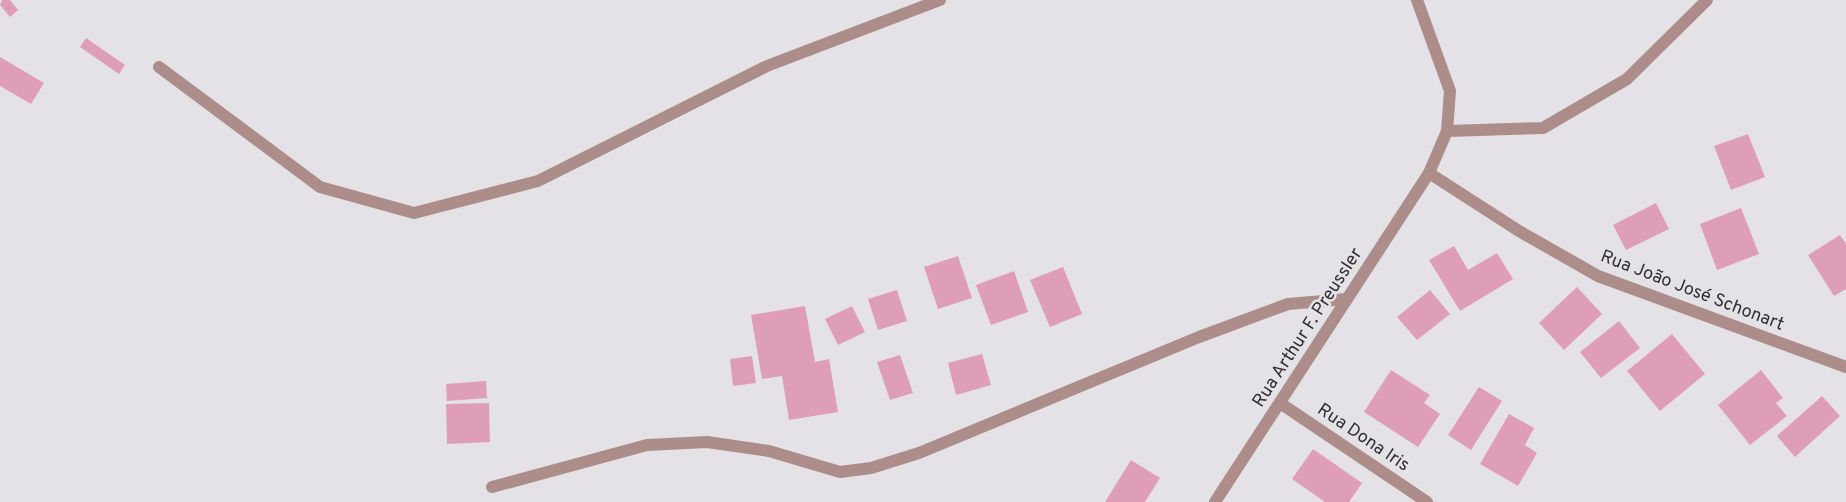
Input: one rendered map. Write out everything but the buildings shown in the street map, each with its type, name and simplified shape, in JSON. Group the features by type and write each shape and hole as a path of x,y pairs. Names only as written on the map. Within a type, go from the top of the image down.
{"street":[{"path":"159,67 320,187 414,212 538,181 767,66 940,0"},
{"name":"Rua Arthur F. Preussler","path":"1215,502 1429,173 1447,131 1450,91 1416,0"},
{"path":"1447,131 1543,128 1627,79 1707,0"},
{"name":"Rua João José Schonart","path":"1429,173 1519,231 1598,276 1846,367"},
{"path":"492,487 647,445 707,442 769,451 840,472 872,468 918,453 1199,337 1288,304 1347,299"},
{"name":"Rua Dona Iris","path":"1280,403 1427,502"}]}
